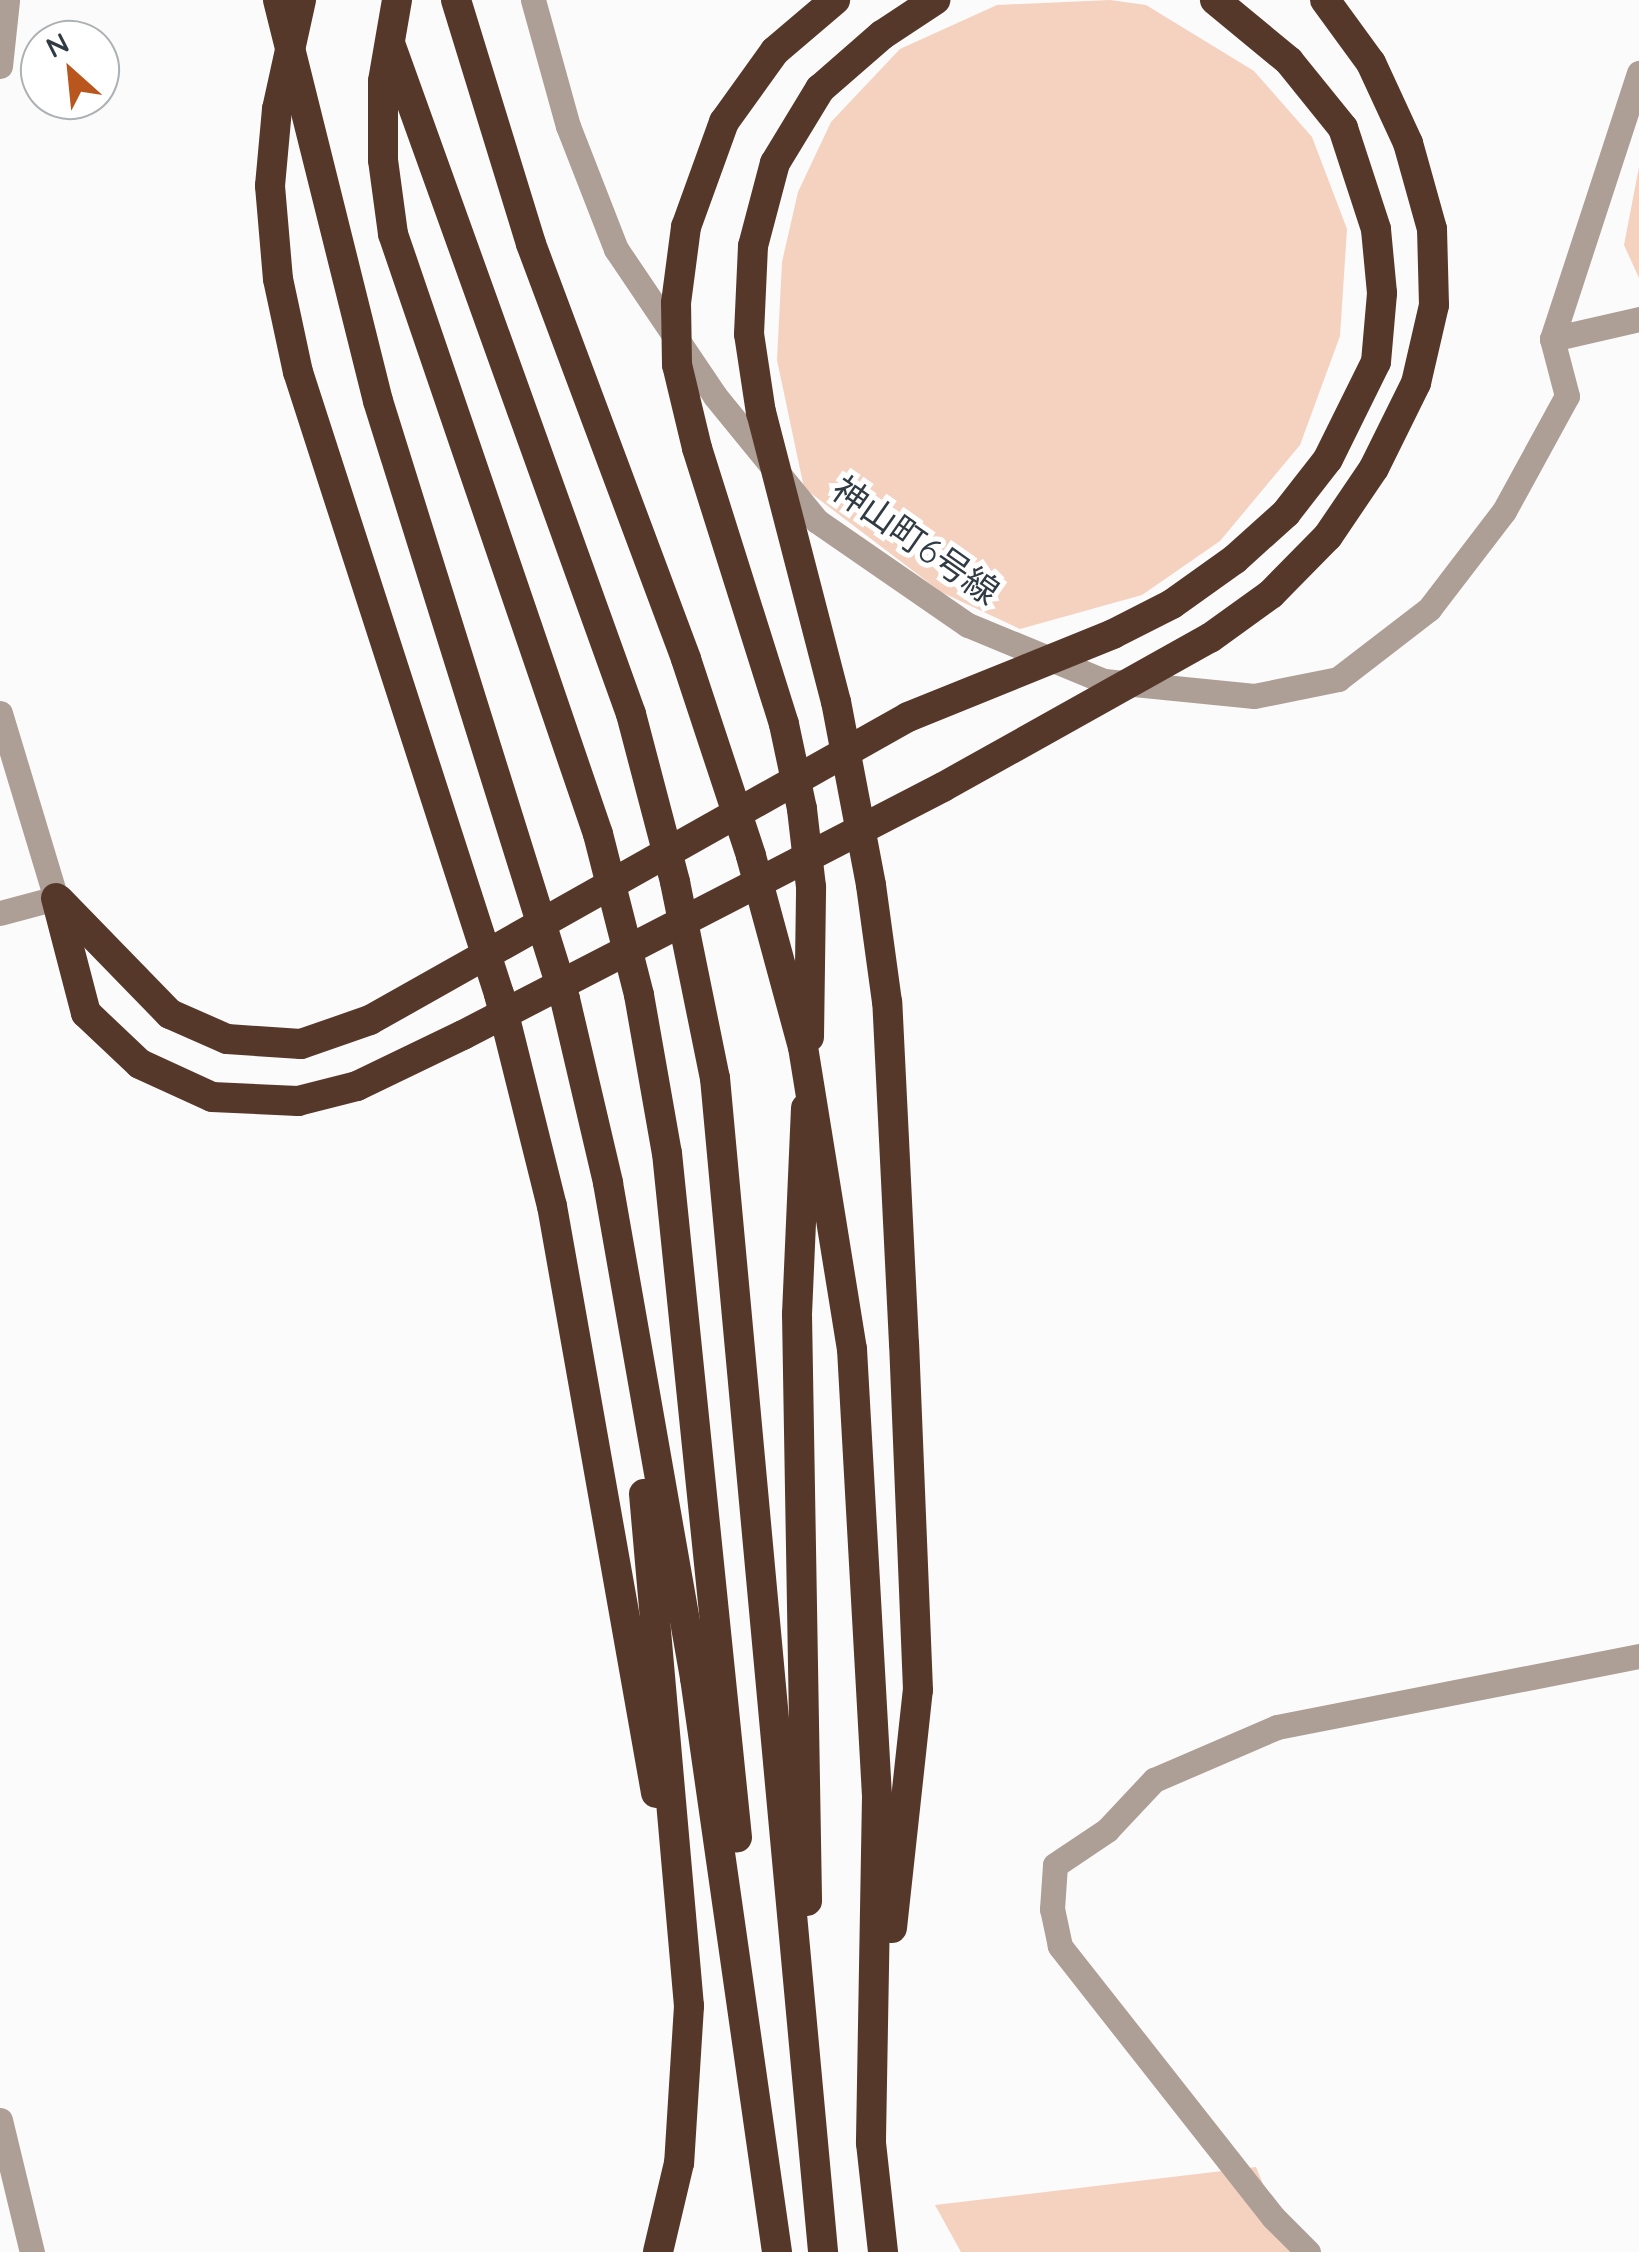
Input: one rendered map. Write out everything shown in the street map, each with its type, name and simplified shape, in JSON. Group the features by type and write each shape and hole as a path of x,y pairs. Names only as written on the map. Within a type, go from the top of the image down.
{"highway":[{"path":"278,0 378,401 566,999 608,1183 695,1678 777,2252"},
{"path":"301,0 277,109 270,186 278,279 298,372 499,994 552,1206 685,1948"},
{"path":"377,0 631,714 676,882 715,1078 823,2252"},
{"path":"398,0 383,81 383,160 393,234 598,834 638,995 667,1153 720,1635 764,2154"},
{"path":"456,0 532,244 686,659 751,856 802,1048 852,1349 877,1796 872,2143 883,2252"},
{"path":"811,2154 796,1314 808,1061 811,887 802,810 784,724 693,432 677,365 676,303 686,226 724,122 775,52 835,0"},
{"path":"874,2070 918,1690 886,1002 871,884 836,702 762,413 750,334 753,246 775,162 820,89 882,35 935,0"},
{"path":"56,898 170,1014 227,1039 301,1044 370,1020 908,717 1113,634 1172,604 1236,559 1286,513 1328,459 1376,362 1382,294 1376,229 1343,128 1289,61 1215,0"},
{"path":"56,898 86,1012 140,1064 212,1096 298,1101 358,1086 463,1035 942,787 1210,638 1271,594 1328,536 1374,468 1407,400 1434,306 1432,229 1408,143 1370,63 1325,0"},
{"path":"608,1183 664,1668 685,1948 688,2088 680,2163 658,2252"}],"street":[{"path":"0,66 7,0"},
{"name":"神山町6号線","path":"533,0 568,126 616,249 715,396 817,521 968,625 1104,681 1254,696 1338,679 1429,608 1504,511 1567,396 1552,338"},
{"path":"1552,338 1639,73"},
{"path":"1552,338 1639,319"},
{"path":"0,713 56,898 0,914"},
{"path":"1308,2252 1272,2217 1060,1946 1052,1909 1055,1865 1107,1830 1154,1780 1277,1728 1639,1656"},
{"path":"0,2120 32,2252"}],"shaded area":[{"path":"1110,0 1146,5 1254,71 1312,137 1347,229 1340,336 1300,445 1220,541 1142,595 1020,629 941,592 804,488 777,360 782,262 798,192 831,122 900,49 997,5"},
{"path":"1639,167 1639,278 1624,245"},
{"path":"1256,2167 1291,2252 961,2252 935,2205"}]}
